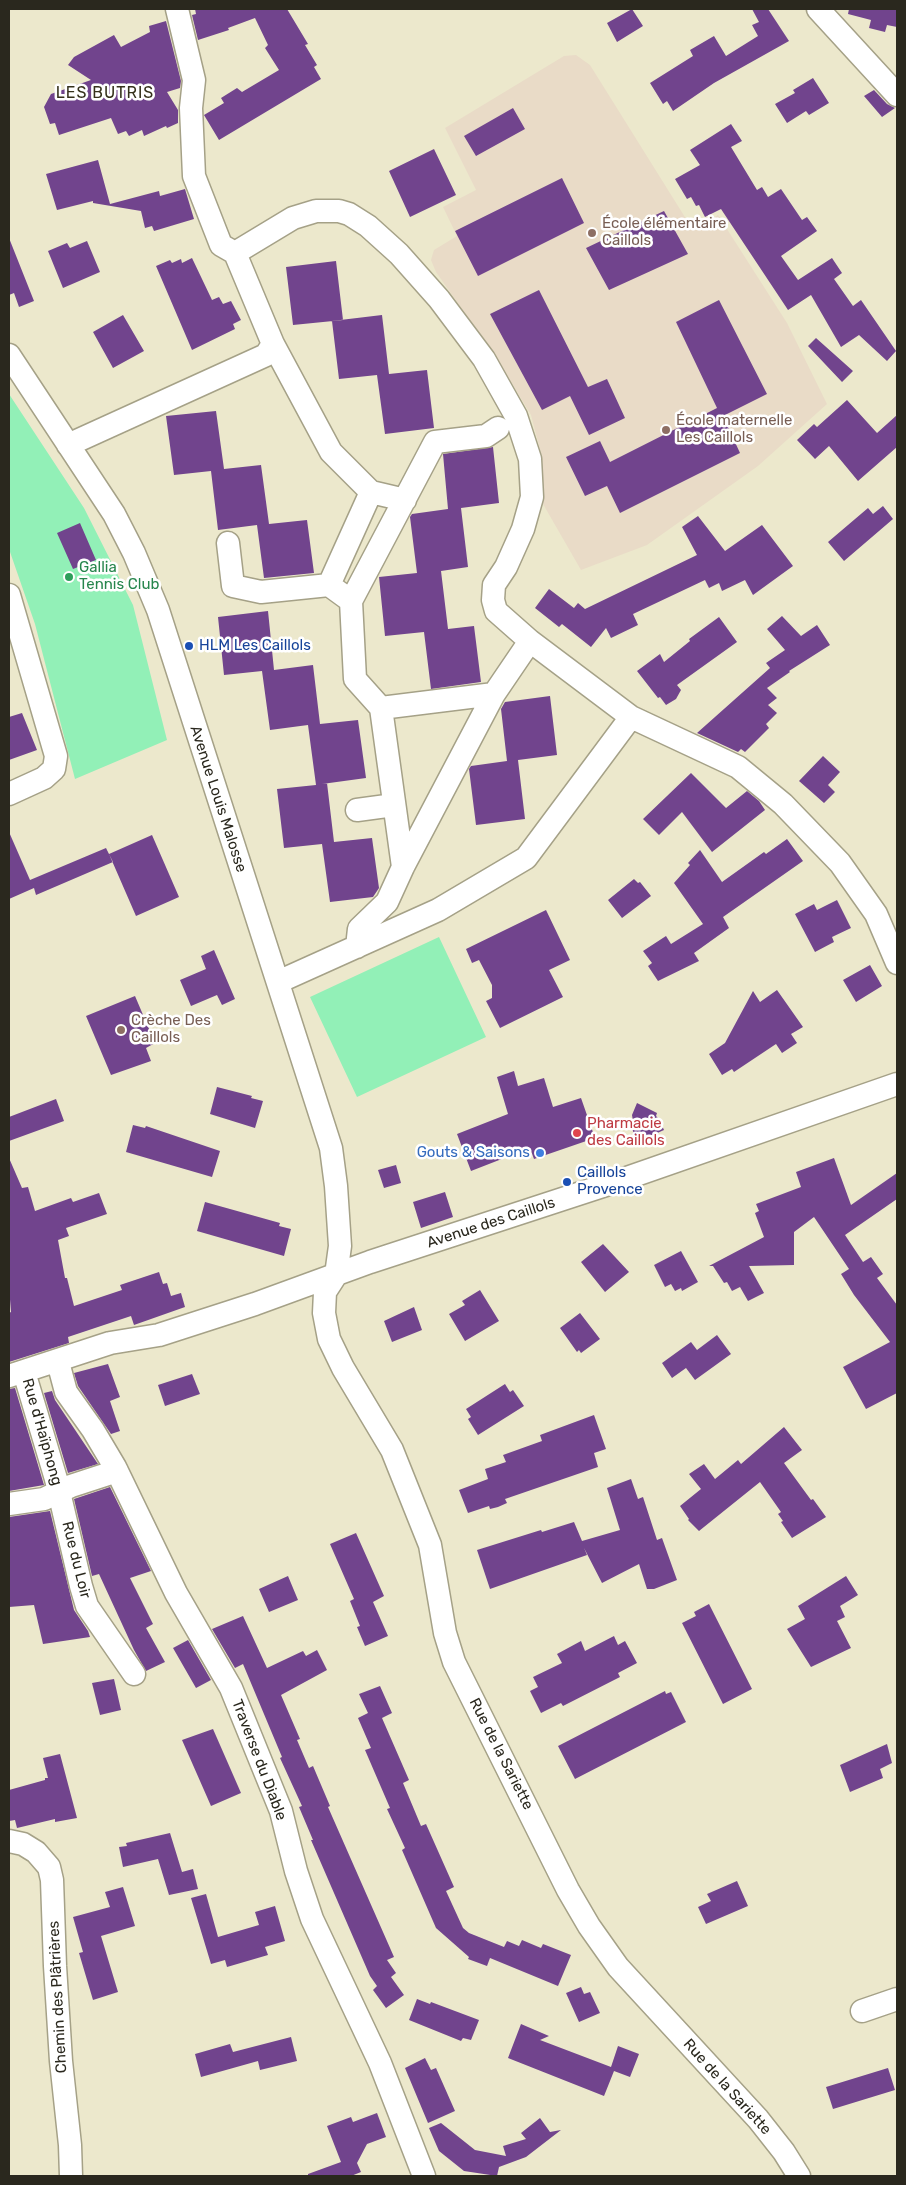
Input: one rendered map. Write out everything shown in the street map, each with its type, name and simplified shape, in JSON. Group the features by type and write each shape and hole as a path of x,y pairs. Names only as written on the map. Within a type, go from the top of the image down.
{"street":[{"path":"177,9 194,80 191,108 194,176 221,245 235,252 273,344 331,452 371,492 405,500"},
{"path":"818,9 897,95"},
{"path":"235,252 293,218 316,211 339,211 349,214 368,226 399,254 439,299 484,359 516,416 530,459 532,497 523,529 506,566 494,585 493,600 496,611 530,641 631,717 738,767 783,804 840,863 876,914 897,963"},
{"path":"68,445 266,355 273,344"},
{"name":"Avenue Louis Malosse","path":"9,355 114,514 134,553 158,610 331,1148 336,1186 340,1246 336,1275"},
{"path":"403,867 381,708 355,679 351,601 435,442 486,436 498,428"},
{"path":"329,584 371,492"},
{"path":"228,543 233,586 261,592 329,584 351,601"},
{"path":"9,595 56,756 54,769 44,778 9,794"},
{"path":"357,947 359,929 387,902 403,867 494,694 530,641"},
{"path":"381,708 494,694"},
{"path":"278,982 438,910 526,858 631,717"},
{"path":"357,810 394,805"},
{"name":"Avenue des Caillols","path":"17,1374 58,1362 110,1343 159,1335 627,1178 897,1084"},
{"name":"Rue de la Sariette","path":"336,1275 325,1292 324,1313 329,1340 343,1368 392,1450 430,1545 445,1633 454,1662 568,1890 589,1926 618,1967 758,2119 784,2152 799,2176"},
{"name":"Traverse du Diable","path":"58,1362 66,1392 93,1430 117,1471 156,1554 234,1696 281,1811 296,1871 312,1919 380,2063 424,2176"},
{"name":"Rue d'Haïphong","path":"17,1374 59,1492"},
{"path":"9,1504 44,1499 72,1486 117,1471"},
{"name":"Rue du Loir","path":"59,1492 81,1586 88,1606 134,1674"},
{"name":"Chemin des Plâtrières","path":"9,1841 23,1844 36,1852 49,1867 52,1880 61,2062 70,2146 71,2176"},
{"path":"862,2011 897,1999"}],"shaded area":[{"name":"École élémentaire Caillols","path":"576,55 590,65 693,230 718,215 787,323 827,404 758,466 647,545 581,570 543,504 542,457 531,415 499,362 436,272 431,260 434,250 457,236 443,207 476,190 445,128 564,56"}],"green space":[{"name":"Gallia Tennis Club","path":"9,394 84,508 133,605 167,740 75,779 35,624 9,549"},
{"path":"439,937 486,1037 357,1097 310,997"}],"building":[{"path":"195,9 287,9 308,44 305,45 317,65 314,67 321,79 219,140 204,115 224,103 221,98 237,88 242,92 279,70 265,48 268,45 255,18 228,28 229,30 198,40 192,15 196,14"},
{"path":"632,9 643,26 617,42 607,23"},
{"path":"752,9 768,9 789,41 714,83 673,111 667,101 663,104 650,83 693,56 690,50 714,36 726,56 758,36 752,25 759,22"},
{"path":"849,9 897,9 897,27 887,25 885,32 869,28 871,20 848,14"},
{"path":"166,21 181,81 180,88 167,92 178,110 178,123 144,136 142,130 129,136 126,131 118,134 111,118 59,135 55,123 50,124 44,107 51,94 91,80 68,65 74,57 114,35 121,47 150,32 149,26"},
{"path":"813,78 829,103 809,115 806,111 787,123 775,104 795,93 793,90"},
{"path":"874,90 887,104 895,108 882,117 864,96"},
{"path":"513,108 525,129 476,156 464,136"},
{"path":"731,124 742,141 731,147 757,190 762,187 768,197 781,189 802,220 807,217 817,231 781,256 798,280 832,258 842,273 834,279 853,306 861,300 896,351 887,361 859,335 841,347 811,295 788,310 721,209 705,217 699,205 696,206 691,197 687,199 675,179 700,165 690,150"},
{"path":"434,149 456,195 410,217 389,171"},
{"path":"98,160 110,204 159,191 160,196 185,189 194,219 154,231 152,226 145,228 141,211 93,203 93,201 57,210 46,174"},
{"path":"562,178 584,223 478,276 455,231"},
{"path":"664,211 688,254 609,290 586,248"},
{"path":"9,238 34,301 19,307 14,293 9,295"},
{"path":"87,241 100,272 63,288 48,251 67,243 70,248"},
{"path":"192,258 212,300 219,297 223,304 231,301 241,320 233,324 235,329 192,350 156,266 170,260 172,263 181,259 182,263"},
{"path":"336,261 343,320 293,325 286,267"},
{"path":"539,290 588,387 607,379 625,418 589,435 570,396 542,410 490,314"},
{"path":"719,300 767,394 723,416 740,453 620,513 607,486 585,496 566,457 600,441 610,462 717,408 676,322"},
{"path":"123,315 144,351 113,368 93,332"},
{"path":"382,315 389,374 427,370 434,428 385,434 377,375 339,379 332,321"},
{"path":"816,338 853,371 842,382 808,346"},
{"path":"847,400 877,433 897,415 897,447 858,481 829,446 815,459 797,440 814,424 817,427"},
{"path":"216,411 224,469 261,465 269,524 307,520 314,573 264,578 257,525 218,530 211,471 174,475 166,416"},
{"path":"493,447 499,503 461,508 468,567 441,571 448,629 474,626 481,682 431,689 424,632 385,636 379,577 417,573 410,517 412,514 448,509 443,454"},
{"path":"883,506 893,519 844,561 828,542 868,508 873,514"},
{"path":"698,516 725,551 762,525 793,566 753,595 745,580 722,591 719,583 709,588 705,580 633,614 638,625 611,638 606,628 591,647 562,624 559,627 535,608 549,589 574,608 578,603 585,609 697,555 682,527"},
{"path":"80,523 96,560 73,569 57,533"},
{"path":"268,611 274,670 313,665 320,724 358,720 366,778 327,783 334,842 372,838 379,888 373,897 330,902 322,844 284,848 277,789 316,785 308,725 270,730 262,671 224,675 218,617"},
{"path":"782,616 801,636 817,625 830,645 789,671 767,688 777,698 768,705 777,713 766,724 769,728 745,752 741,749 738,752 697,733 770,668 766,663 785,650 767,629"},
{"path":"719,617 737,642 677,685 681,690 676,699 666,705 660,697 658,698 637,671 660,654 664,662 690,641 689,639"},
{"path":"550,696 557,755 518,760 525,819 476,825 469,769 471,766 507,761 501,709 505,702"},
{"path":"22,713 37,750 9,760 9,717"},
{"path":"823,756 840,772 828,785 835,792 824,803 799,781"},
{"path":"691,773 726,808 747,791 759,801 765,810 712,852 682,812 659,835 643,819"},
{"path":"9,832 30,880 106,848 113,862 36,895 34,888 9,899"},
{"path":"152,835 179,897 136,916 109,854"},
{"path":"787,839 803,861 723,917 729,928 694,953 699,961 658,981 648,966 652,963 643,951 666,936 671,944 703,924 674,883 690,865 688,863 700,850 722,882 764,852 766,854"},
{"path":"634,879 638,883 640,882 651,896 622,918 608,900"},
{"path":"837,900 851,928 832,937 834,942 815,952 795,914 814,904 817,910"},
{"path":"546,910 570,960 549,970 563,997 500,1028 486,1001 492,998 492,985 479,960 472,963 466,949"},
{"path":"214,950 235,999 222,1005 217,995 191,1006 180,980 206,969 201,956"},
{"path":"870,965 882,986 856,1002 843,980"},
{"path":"777,990 803,1027 791,1034 797,1043 782,1053 776,1044 734,1072 732,1069 722,1075 709,1054 725,1043 753,991 760,1002"},
{"name":"Crèche Des Caillols","path":"135,996 155,1043 146,1048 151,1061 111,1075 86,1016"},
{"path":"514,1071 518,1086 544,1078 553,1107 581,1098 595,1138 534,1159 530,1148 471,1171 457,1134 508,1114 497,1077"},
{"path":"217,1087 252,1096 251,1098 263,1101 255,1128 210,1114"},
{"path":"56,1099 64,1121 9,1141 9,1117"},
{"path":"637,1103 657,1113 656,1116 664,1130 637,1142 630,1123 633,1121 632,1115"},
{"path":"133,1125 145,1128 146,1126 220,1151 212,1177 126,1152"},
{"path":"9,1158 22,1188 28,1187 35,1211 71,1198 73,1202 99,1193 107,1214 66,1228 69,1236 58,1240 65,1278 67,1278 74,1306 122,1290 120,1285 159,1272 163,1284 167,1283 171,1296 181,1293 185,1307 134,1325 131,1316 68,1337 69,1343 9,1362 9,1313 11,1312 9,1287"},
{"path":"834,1158 851,1205 897,1173 897,1199 845,1235 863,1262 871,1257 883,1274 877,1278 897,1305 897,1393 866,1409 843,1367 890,1342 854,1295 841,1274 849,1269 814,1217 794,1232 794,1265 749,1266 764,1293 748,1301 740,1287 732,1291 727,1282 724,1283 713,1266 709,1266 764,1237 755,1213 759,1211 756,1204 801,1187 796,1172"},
{"path":"396,1165 401,1183 384,1188 378,1170"},
{"path":"445,1192 453,1217 421,1228 413,1202"},
{"path":"205,1202 280,1223 279,1226 291,1229 284,1256 197,1231"},
{"path":"603,1244 629,1272 605,1292 581,1262"},
{"path":"681,1251 698,1282 682,1291 681,1288 675,1291 671,1284 665,1287 654,1265"},
{"path":"480,1290 499,1321 465,1341 449,1314 465,1305 462,1301"},
{"path":"414,1307 422,1330 392,1342 384,1321"},
{"path":"580,1313 600,1339 581,1353 579,1350 577,1352 560,1328"},
{"path":"717,1335 731,1354 695,1380 686,1368 672,1378 662,1363 691,1342 697,1350"},
{"path":"108,1364 120,1397 110,1401 120,1431 111,1434 78,1386 74,1373"},
{"path":"192,1374 200,1394 165,1406 158,1385"},
{"path":"505,1384 510,1392 513,1390 524,1406 478,1435 468,1419 471,1417 466,1409"},
{"path":"15,1388 44,1485 9,1491 9,1389"},
{"path":"52,1391 55,1400 98,1464 68,1473 44,1393"},
{"path":"594,1415 606,1449 594,1453 598,1467 505,1499 507,1503 498,1507 490,1509 489,1506 468,1513 459,1490 488,1479 485,1469 506,1462 503,1455 542,1441 540,1435"},
{"path":"784,1427 802,1450 784,1463 826,1517 792,1538 781,1522 783,1521 778,1514 781,1512 760,1482 699,1531 688,1520 680,1506 701,1489 689,1474 704,1464 715,1479 738,1460 741,1464"},
{"path":"631,1479 638,1499 643,1497 657,1540 662,1538 677,1580 654,1589 647,1589 639,1564 602,1583 584,1548 587,1555 490,1589 477,1550 574,1522 582,1541 620,1530 607,1488"},
{"path":"110,1487 151,1571 130,1578 153,1624 146,1628 165,1662 146,1671 134,1650 99,1574 92,1576 74,1499"},
{"path":"50,1511 74,1610 90,1637 43,1644 34,1605 9,1607 9,1517"},
{"path":"356,1533 384,1596 373,1602 388,1636 365,1646 357,1627 360,1626 350,1601 354,1599 330,1544"},
{"path":"288,1576 298,1600 269,1612 259,1589"},
{"path":"846,1576 858,1595 840,1606 845,1617 837,1621 851,1648 811,1667 787,1629 805,1619 798,1606"},
{"path":"709,1604 752,1689 723,1704 682,1623 696,1616 694,1612"},
{"path":"243,1616 267,1668 303,1651 306,1656 317,1650 327,1670 281,1695 300,1739 297,1740 309,1768 313,1766 330,1806 328,1807 394,1957 387,1960 396,1973 391,1977 404,1995 386,2008 373,1990 377,1986 370,1976 311,1840 313,1840 299,1807 302,1806 280,1758 282,1757 243,1664 235,1668 212,1629"},
{"path":"614,1636 618,1645 625,1641 637,1663 618,1673 620,1677 563,1706 561,1703 541,1713 530,1691 538,1687 533,1677 562,1663 557,1654 581,1641 585,1651"},
{"path":"188,1640 211,1680 196,1688 173,1648"},
{"path":"114,1679 121,1710 100,1715 92,1683"},
{"path":"380,1686 392,1713 382,1718 409,1780 403,1783 421,1826 426,1824 454,1887 446,1891 463,1928 469,1933 504,1947 507,1941 519,1946 522,1940 541,1948 543,1944 571,1955 558,1986 490,1958 487,1966 468,1959 469,1957 436,1928 402,1850 405,1848 387,1809 390,1808 365,1750 371,1748 358,1718 368,1713 359,1694"},
{"path":"665,1691 666,1694 671,1692 686,1722 575,1779 558,1746"},
{"path":"213,1729 241,1793 211,1806 182,1740"},
{"path":"887,1744 892,1763 880,1769 883,1778 850,1792 840,1765"},
{"path":"60,1754 77,1818 55,1822 55,1819 17,1828 15,1820 9,1821 9,1790 48,1778 43,1758"},
{"path":"170,1833 182,1872 193,1869 198,1889 169,1895 158,1859 123,1867 119,1847 127,1846 126,1843"},
{"path":"737,1881 748,1906 706,1924 698,1907 711,1901 707,1894"},
{"path":"123,1887 135,1926 101,1936 118,1992 93,2000 79,1953 83,1952 73,1917 110,1907 105,1892"},
{"path":"206,1894 218,1937 259,1925 255,1912 275,1906 285,1941 265,1947 268,1955 227,1967 225,1960 211,1964 191,1898"},
{"path":"581,1987 584,1994 590,1992 600,2013 579,2022 566,1993"},
{"path":"417,1999 430,2004 431,2002 479,2020 471,2040 463,2038 461,2041 409,2020"},
{"path":"521,2024 549,2036 540,2040 611,2067 618,2046 639,2054 630,2077 614,2071 604,2096 508,2058"},
{"path":"291,2037 297,2061 260,2070 258,2061 201,2077 195,2054 230,2044 233,2052"},
{"path":"425,2058 431,2070 436,2068 455,2111 428,2123 405,2068"},
{"path":"888,2068 895,2090 833,2109 826,2087"},
{"path":"377,2113 386,2137 367,2144 357,2163 361,2172 351,2176 308,2176 308,2174 341,2162 327,2126 351,2117 353,2122"},
{"path":"540,2118 550,2132 561,2130 526,2157 499,2167 497,2176 464,2171 439,2151 429,2128 441,2123 475,2150 506,2156 503,2146 526,2139 521,2133"}],"place":[{"name":"École élémentaire Caillols","path":"592,233"},
{"name":"École maternelle Les Caillols","path":"666,430"},
{"name":"Gallia Tennis Club","path":"69,577"},
{"name":"HLM Les Caillols","path":"189,646"},
{"name":"Crèche Des Caillols","path":"121,1030"},
{"name":"Pharmacie des Caillols","path":"577,1133"},
{"name":"Gouts & Saisons","path":"540,1153"},
{"name":"Caillols Provence","path":"567,1182"}],"district":[{"name":"LES BUTRIS","path":"105,93"}]}
